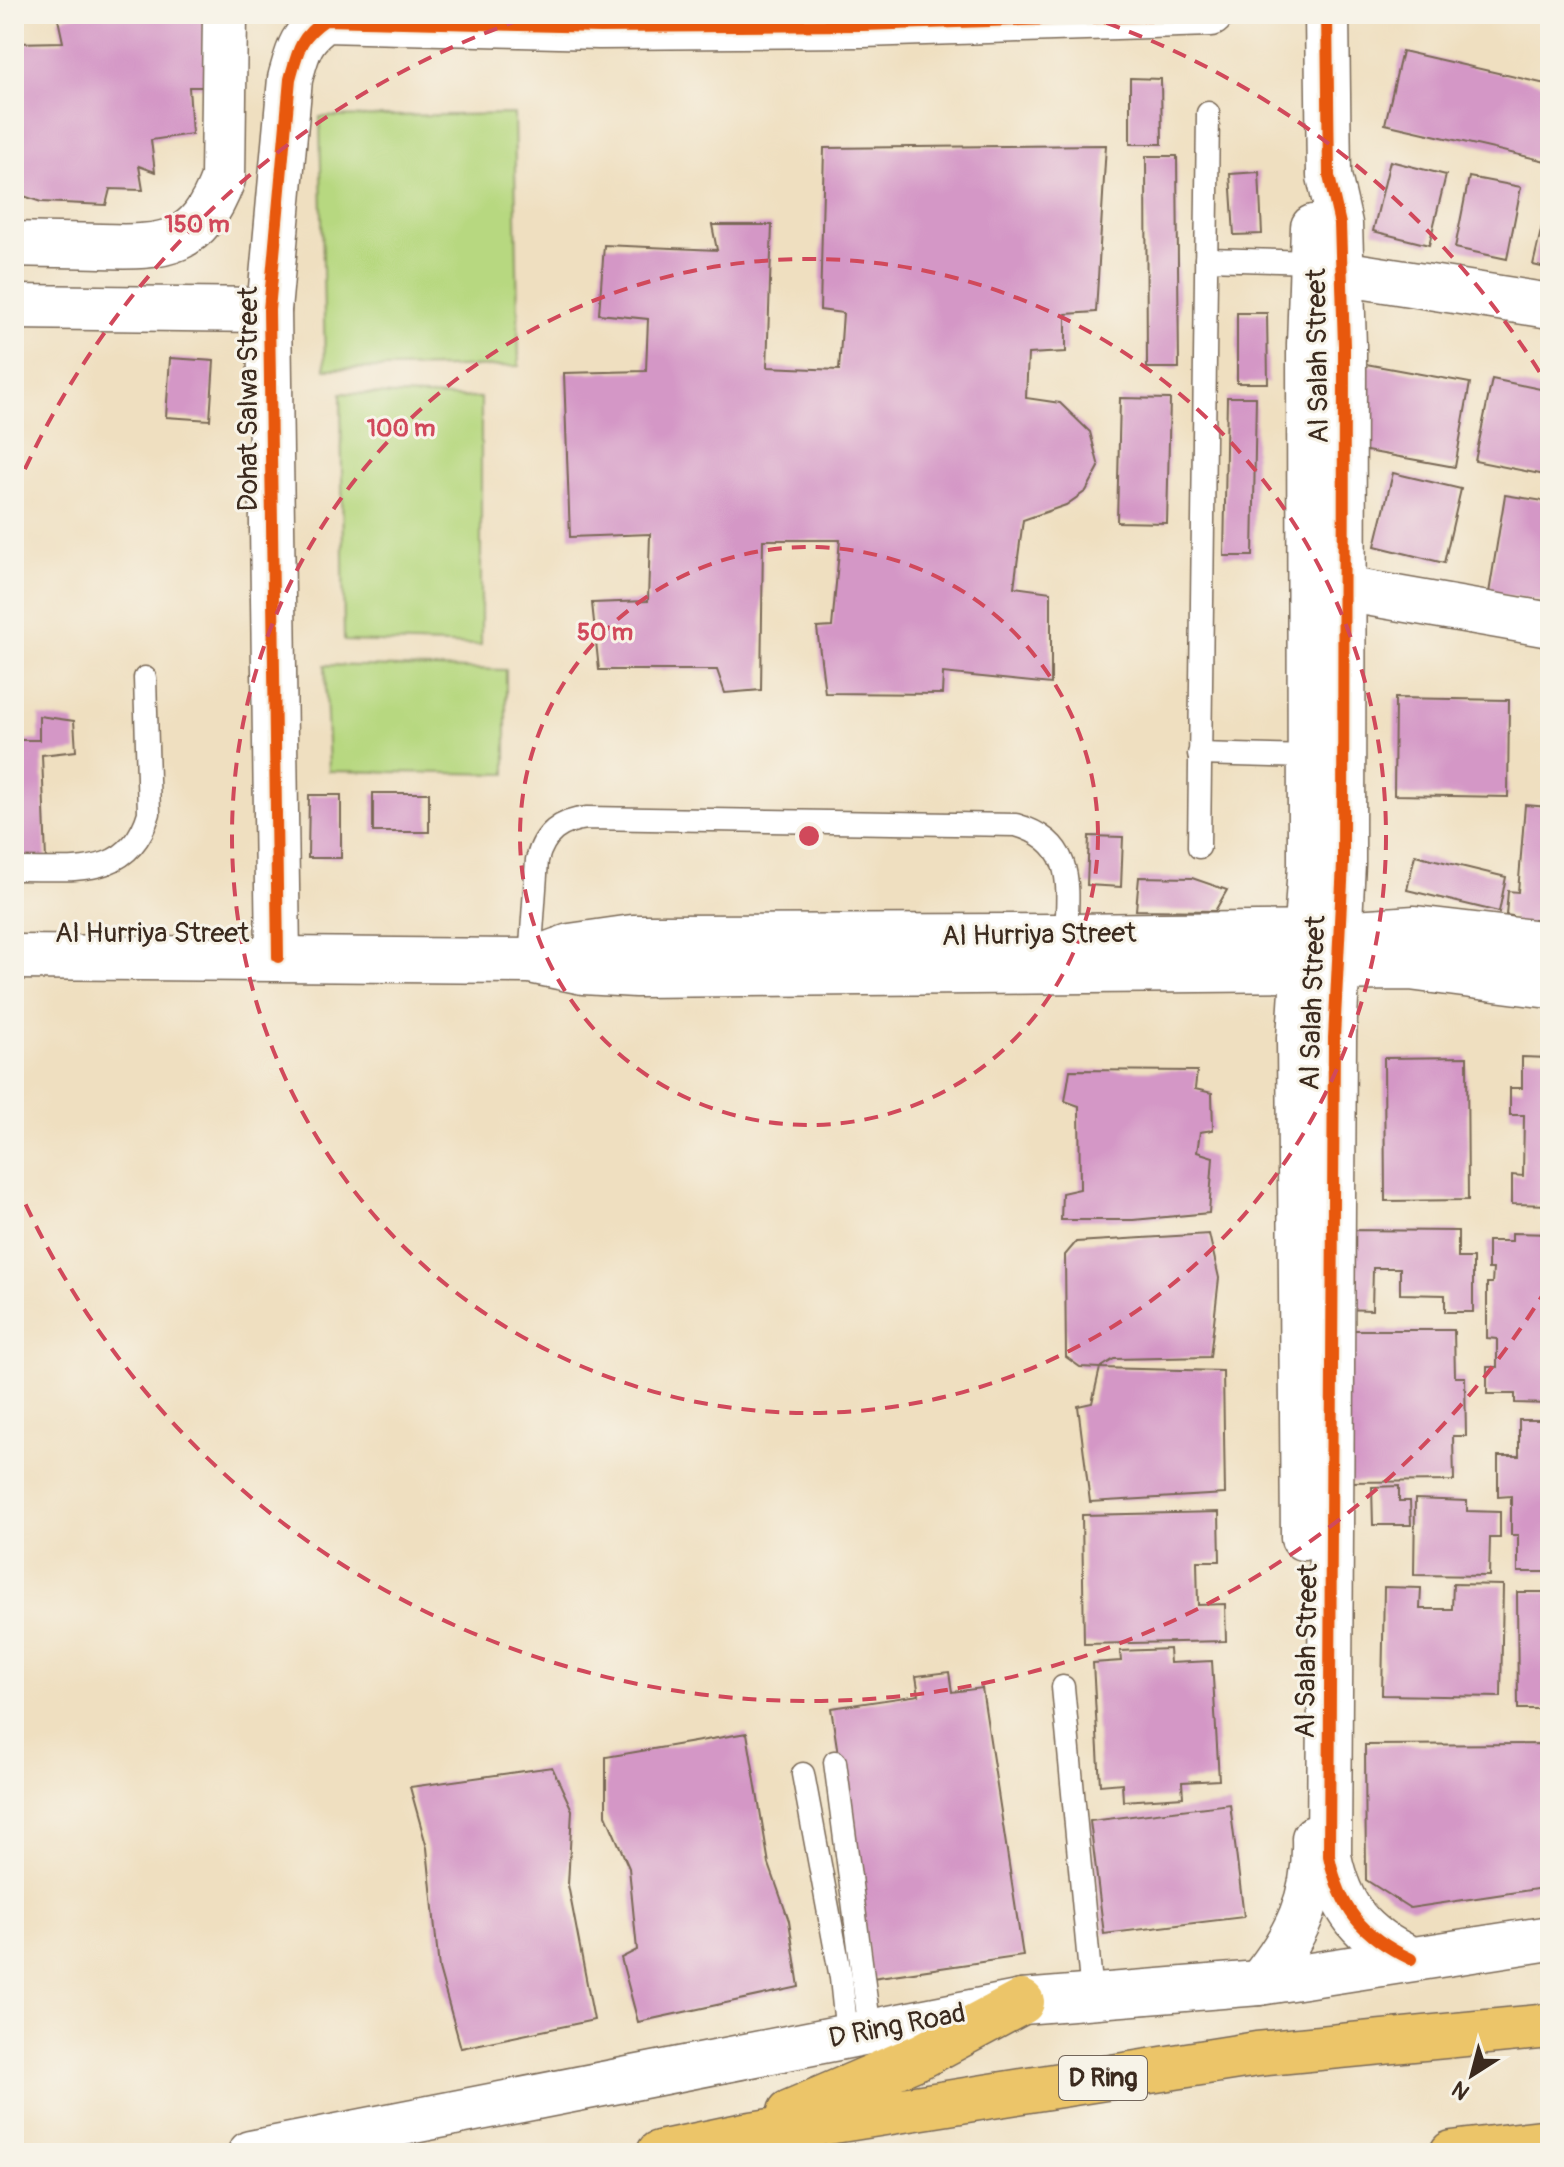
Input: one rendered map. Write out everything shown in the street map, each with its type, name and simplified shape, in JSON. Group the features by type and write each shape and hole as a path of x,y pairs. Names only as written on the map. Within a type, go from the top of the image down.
{"main road":[{"path":"745,2135 923,2055 1022,2002"},
{"name":"D Ring","path":"659,2153 745,2135 1257,2054 1550,2026"},
{"path":"1452,2153 1550,2141"}],"street":[{"path":"14,244 153,246 178,239 199,224 214,203 223,179 225,14"},
{"name":"Dohat Salwa Street","path":"278,957 269,310 290,79 298,49 308,31 325,20 599,21 1211,14"},
{"name":"Al Salah Street","path":"1321,951 1343,863 1344,346 1327,268 1313,223 1321,191 1329,176 1327,14"},
{"path":"97,246 97,308"},
{"path":"1327,268 1550,306"},
{"name":"Al Salah Street","path":"1259,1983 1282,1955 1294,1934 1311,1889 1321,1784 1334,1452 1332,1206 1321,951 1310,865 1309,345 1327,268"},
{"path":"14,307 269,310"},
{"path":"1344,589 1550,625"},
{"name":"Al Hurriya Street","path":"14,957 530,961 583,972 636,975 1321,951 1415,928 1550,944"},
{"name":"Al Hurriya Street","path":"530,961 570,946 633,937 1066,936 1321,951 1410,968 1550,986"},
{"name":"Al Salah Street","path":"1321,1784 1329,1856 1335,1883 1347,1908 1364,1930 1386,1947 1411,1959"},
{"name":"D Ring Road","path":"250,2153 1022,2002 1259,1983 1550,1938"}],"lane":[{"path":"1199,847 1208,113"},
{"path":"1206,259 1327,268"},
{"path":"14,869 100,866 118,859 133,847 144,831 149,813 145,678"},
{"path":"1199,754 1309,757"},
{"path":"530,961 540,846 559,825 587,818 1016,825 1044,836 1062,860 1067,875 1066,936"},
{"path":"1063,1687 1092,1995"},
{"path":"835,1762 866,1979 859,2033"},
{"path":"803,1774 841,1978 859,2033"}],"green space":[{"path":"514,114 519,366 325,369 320,117"},
{"path":"341,393 481,398 481,645 344,641"},
{"path":"325,665 506,670 506,774 329,771"}],"building":[{"path":"80,14 213,16 212,87 189,87 192,134 151,140 155,172 139,166 143,190 110,189 106,205 41,202 15,193 18,170 14,169 14,43 63,42 58,19"},
{"path":"1402,51 1550,85 1550,162 1385,124"},
{"path":"1130,78 1161,79 1162,144 1130,144"},
{"path":"1106,145 1096,312 1066,314 1066,352 1028,354 1026,398 1060,403 1090,432 1099,467 1086,491 1066,505 1023,520 1014,587 1051,592 1051,684 943,673 942,694 825,693 817,628 832,627 840,540 763,540 761,690 725,693 717,670 599,670 592,603 648,601 650,534 570,537 564,373 646,371 648,319 599,314 604,245 717,250 712,225 772,225 767,367 839,370 843,313 820,310 824,148"},
{"path":"1146,156 1177,156 1179,368 1147,368"},
{"path":"1390,161 1446,175 1429,245 1373,231"},
{"path":"1259,172 1262,234 1234,235 1230,174"},
{"path":"1469,177 1521,187 1507,259 1455,248"},
{"path":"1550,196 1550,269 1533,265"},
{"path":"1237,313 1267,313 1268,383 1237,383"},
{"path":"170,358 214,361 210,420 166,417"},
{"path":"1366,364 1470,383 1455,467 1350,448"},
{"path":"1492,379 1550,391 1550,476 1475,461"},
{"path":"1227,397 1256,397 1253,556 1224,556"},
{"path":"1120,398 1170,399 1167,523 1117,522"},
{"path":"1393,473 1461,489 1444,563 1375,546"},
{"path":"1505,495 1550,502 1550,602 1489,593"},
{"path":"1395,698 1509,700 1508,797 1394,795"},
{"path":"39,716 74,721 76,751 42,755 46,860 14,860 14,740 39,740"},
{"path":"373,793 429,793 429,832 373,832"},
{"path":"309,795 341,795 341,858 308,858"},
{"path":"1525,805 1549,807 1540,919 1534,919 1533,930 1512,928 1513,916 1506,915 1508,891 1518,892"},
{"path":"1089,836 1123,837 1121,887 1087,885"},
{"path":"1415,855 1506,877 1499,912 1407,890"},
{"path":"1139,877 1192,878 1227,890 1215,911 1136,910"},
{"path":"1467,1057 1468,1200 1385,1201 1384,1058"},
{"path":"1522,1057 1550,1058 1550,1205 1512,1204 1512,1175 1523,1176 1524,1115 1510,1115 1510,1088 1522,1088"},
{"path":"1070,1070 1197,1071 1195,1089 1212,1093 1213,1130 1200,1132 1197,1152 1213,1157 1209,1213 1133,1220 1061,1220 1062,1193 1080,1189 1079,1106 1065,1101"},
{"path":"1341,1230 1458,1231 1458,1258 1473,1258 1473,1312 1445,1312 1445,1295 1400,1294 1400,1268 1373,1268 1372,1310 1340,1309"},
{"path":"1512,1233 1550,1234 1550,1404 1515,1403 1515,1394 1487,1394 1487,1367 1497,1367 1497,1339 1487,1338 1487,1283 1492,1283 1493,1269 1488,1269 1488,1241 1512,1241"},
{"path":"1209,1234 1219,1278 1210,1357 1114,1359 1100,1368 1080,1367 1066,1357 1065,1255 1076,1242"},
{"path":"1343,1330 1454,1330 1455,1377 1465,1377 1466,1436 1453,1436 1454,1481 1345,1482"},
{"path":"1100,1368 1223,1371 1225,1494 1090,1502 1078,1406 1092,1403"},
{"path":"1519,1420 1550,1420 1550,1572 1518,1572 1518,1535 1511,1535 1511,1496 1498,1497 1498,1456 1519,1456"},
{"path":"1399,1486 1399,1501 1410,1501 1411,1525 1373,1525 1372,1487"},
{"path":"1415,1499 1467,1501 1467,1511 1500,1512 1500,1538 1490,1538 1489,1576 1414,1575"},
{"path":"1219,1512 1220,1561 1197,1561 1198,1605 1225,1604 1226,1641 1084,1644 1082,1515"},
{"path":"1453,1584 1503,1585 1501,1697 1382,1695 1384,1587 1421,1588 1420,1609 1452,1609"},
{"path":"1517,1592 1550,1592 1550,1709 1518,1709"},
{"path":"1169,1649 1170,1663 1212,1661 1219,1780 1182,1782 1183,1797 1123,1801 1122,1783 1100,1785 1093,1663 1121,1661 1120,1651"},
{"path":"949,1672 952,1692 982,1688 1023,1956 872,1978 831,1708 919,1695 916,1676"},
{"path":"747,1733 769,1864 789,1921 799,1987 638,2022 621,1958 637,1950 629,1868 606,1815 606,1757"},
{"path":"1550,1744 1550,1887 1410,1908 1366,1880 1365,1745"},
{"path":"552,1767 572,1810 568,1885 594,2020 461,2048 439,1969 427,1848 410,1787"},
{"path":"1230,1804 1244,1917 1104,1934 1090,1821"}],"cycle path":[{"path":"278,957 269,310 290,79 298,52 310,32 325,20 599,27 863,25 1211,14"},
{"path":"1327,14 1329,176 1340,224 1344,346 1343,863 1334,1038 1329,1856 1340,1891 1356,1919 1379,1941 1411,1959"}]}
